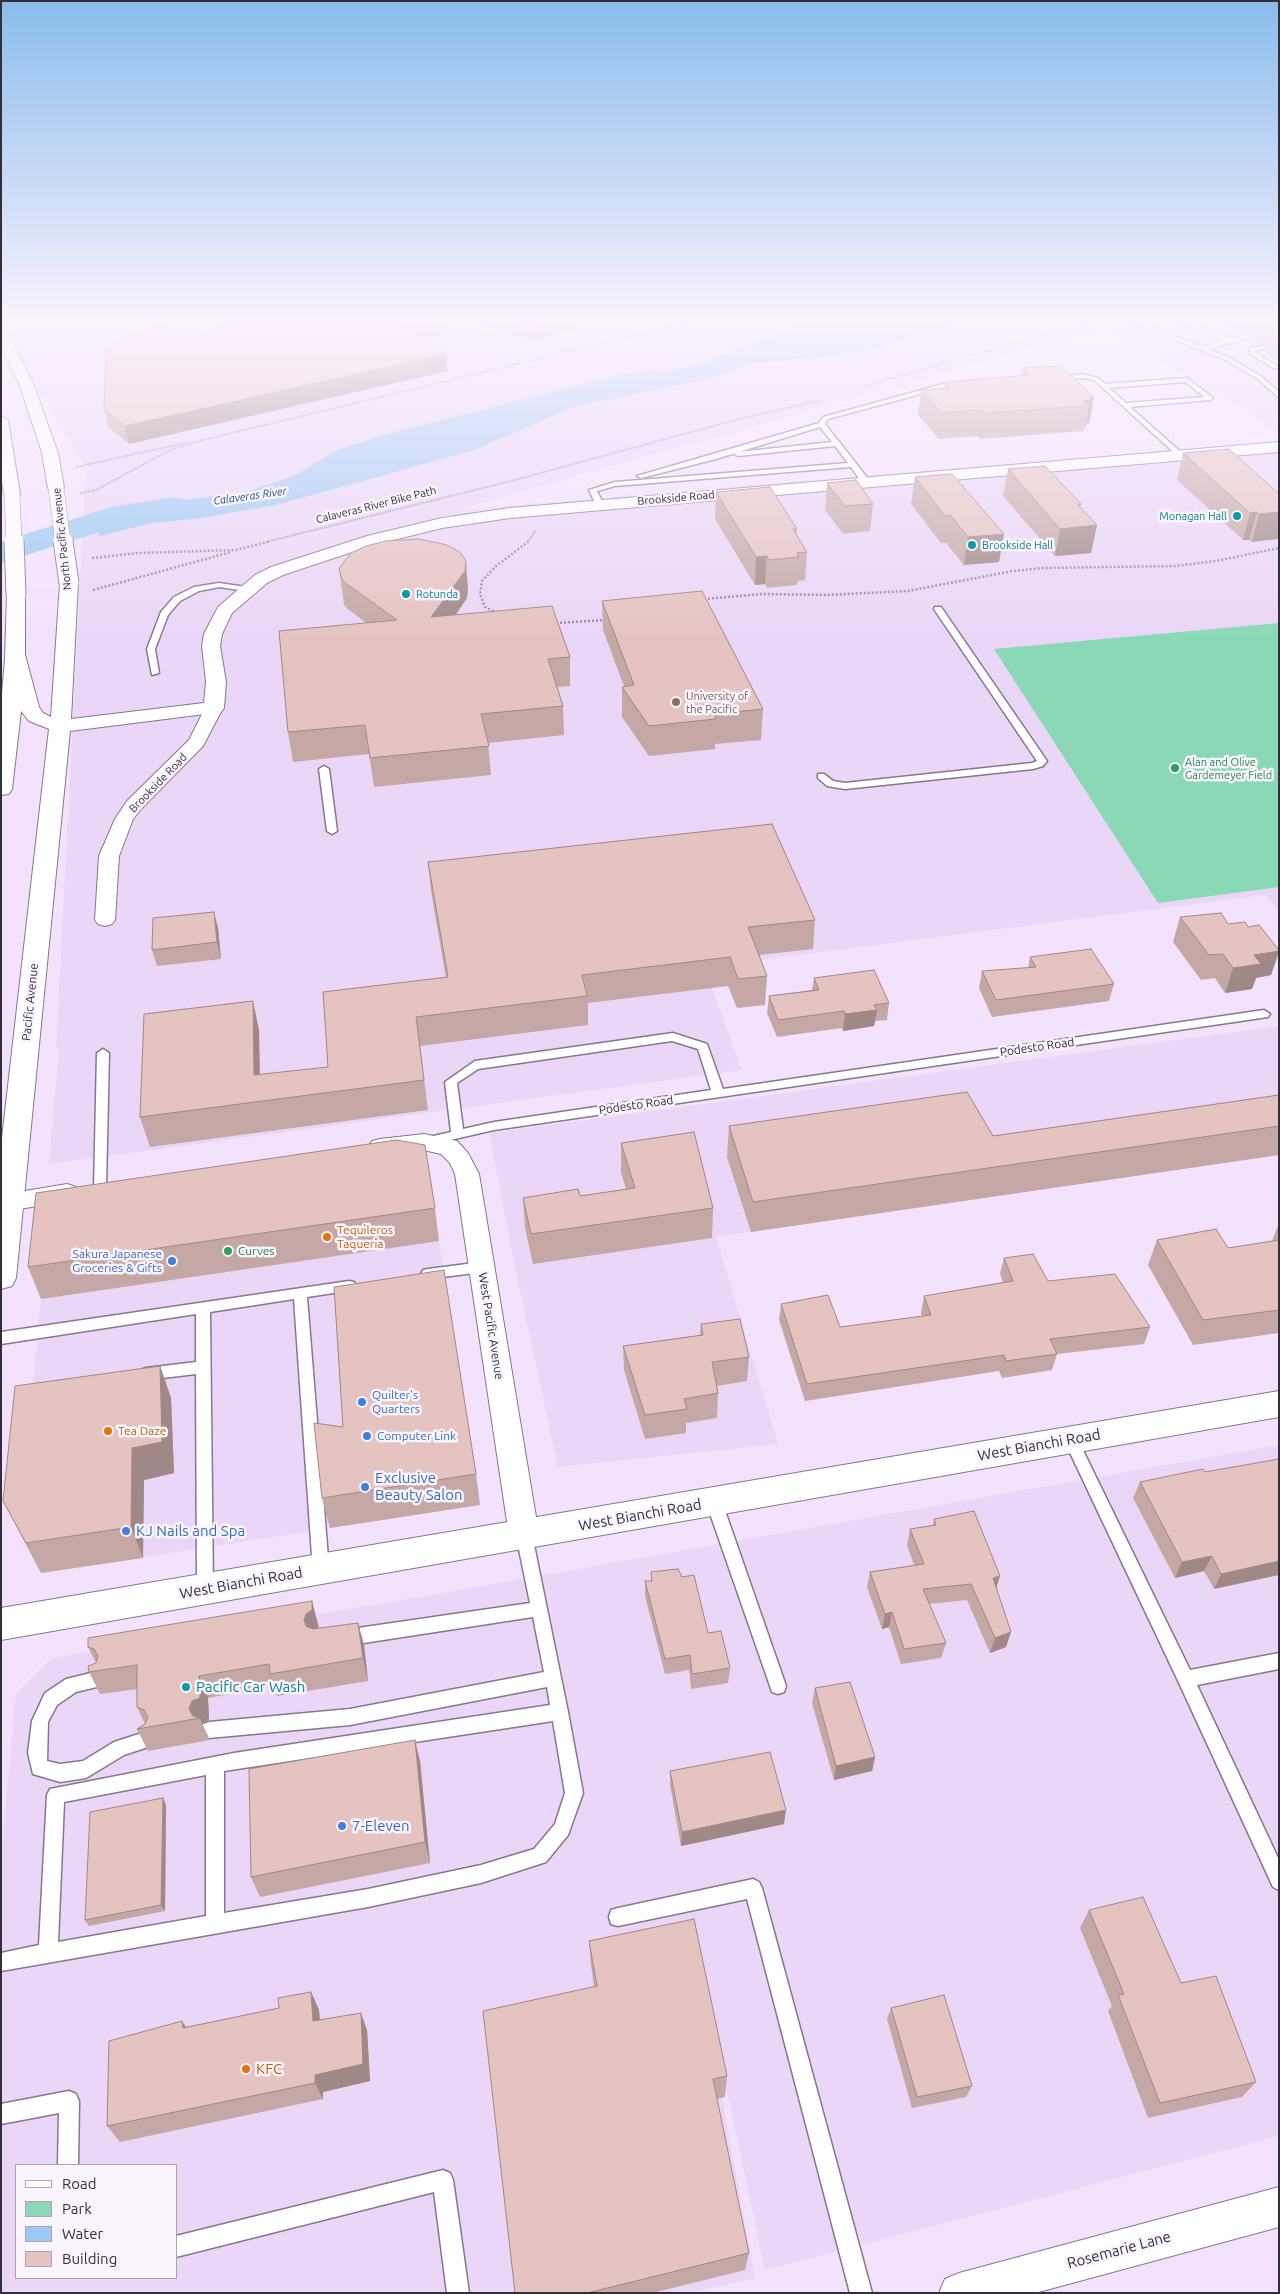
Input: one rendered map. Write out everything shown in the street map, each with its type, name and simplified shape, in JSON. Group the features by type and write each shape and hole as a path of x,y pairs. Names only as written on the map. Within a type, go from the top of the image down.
{"street":[{"path":"1,789 9,732 15,656 16,595 12,494 2,426"},
{"name":"North Pacific Avenue","path":"41,426 50,453 55,480 68,590 60,726"},
{"name":"Brookside Road","path":"105,920 110,856 115,838 124,819 134,805 197,742 214,708 216,682 210,646 213,634 224,611 246,589 277,571 367,541 442,523 530,511 1279,448"},
{"path":"15,656 30,708 36,717 45,722 60,726 214,708"},
{"name":"Pacific Avenue","path":"1,1278 60,726"},
{"path":"1,1112 4,1121 9,1202 110,1187"},
{"name":"Podesto Road","path":"355,1150 424,1142"},
{"name":"West Pacific Avenue","path":"424,1142 449,1147 460,1158 467,1174 524,1535"},
{"name":"West Bianchi Road","path":"1,1624 1279,1404"},
{"name":"Rosemarie Lane","path":"959,2293 1279,2207"}],"lane":[{"path":"600,505 593,490 815,426"},
{"path":"824,426 866,482"},
{"path":"1148,426 1180,456"},
{"path":"705,458 838,444"},
{"path":"615,484 853,465"},
{"path":"155,674 151,649 164,614 176,598 196,589 219,585 246,589"},
{"path":"821,776 830,784 845,786 1040,764 1042,760 938,609"},
{"path":"324,769 332,831"},
{"name":"Podesto Road","path":"424,1142 494,1126 1264,1014"},
{"path":"458,1134 451,1082 475,1065 673,1038 703,1047 718,1093"},
{"path":"104,1053 110,1187"},
{"path":"414,1276 482,1266"},
{"path":"1,1338 367,1284"},
{"path":"300,1293 322,1570"},
{"path":"203,1308 205,1589"},
{"path":"135,1376 203,1367"},
{"path":"1071,1440 1186,1679 1279,1881"},
{"path":"714,1502 778,1686"},
{"path":"1,1962 48,1952 368,1898 472,1876 540,1856 562,1829 574,1793 560,1712 524,1535"},
{"path":"328,1640 538,1609"},
{"path":"1186,1679 1279,1661"},
{"path":"209,1730 350,1717 553,1678"},
{"path":"99,1679 72,1685 51,1699 40,1721 37,1753 39,1768 60,1773 86,1769 120,1748 148,1739"},
{"path":"48,1952 56,1795 215,1765 560,1712"},
{"path":"215,1765 215,1924"},
{"path":"618,1917 753,1888 861,2293"},
{"path":"1,2114 69,2101 68,2164"},
{"path":"178,2246 443,2180 458,2293"}],"path":[{"path":"55,480 261,426"},
{"name":"Calaveras River Bike Path","path":"68,590 511,481 713,426"},
{"path":"77,494 96,490 170,450 203,440"},
{"path":"503,616 485,606 480,594 482,581 495,567 528,543 534,534 535,525 530,511"},
{"path":"703,600 762,594 826,595 908,591 1013,571 1043,568 1175,566 1216,561 1279,548"},
{"name":"Calaveras River Bike Path","path":"86,559 130,554 236,550"},
{"path":"554,623 606,620"}],"shaded area":[{"name":"University of the Pacific","path":"61,426 755,426 457,510 1279,441 1279,912 1265,895 704,967 742,1070 49,1164 59,1049 56,1049 86,468"},
{"name":"University of the Pacific","path":"1269,426 1279,426 1279,432"},
{"path":"1279,1026 1279,1155 716,1237 778,1444 558,1467 515,1267 489,1133"},
{"path":"429,1178 480,1505 41,1573 19,1531 48,1225"},
{"path":"1279,1445 1279,2136 765,2270 682,1879 755,2278 690,2293 1,2293 1,1854 16,1694 52,1658 420,1597"}],"green space":[{"name":"Alan and Olive Gardemeyer Field","path":"1279,623 1279,887 1158,903 994,649"}],"water":[{"path":"418,426 529,426 474,450 280,504 202,518 152,523 99,536 99,518 176,501 246,492 294,476 337,450"}],"building":[{"path":"1229,449 1279,494 1279,512 1250,513 1183,453"},
{"path":"1045,466 1081,504 1078,505 1097,525 1060,529 1008,469"},
{"path":"952,474 1004,534 968,537 950,515 945,516 915,477"},
{"path":"856,480 873,504 845,506 827,483"},
{"path":"770,487 797,529 793,529 807,552 797,553 799,557 769,560 767,556 756,557 716,492"},
{"path":"419,539 447,545 460,552 466,561 465,571 431,617 552,606 570,657 548,659 563,706 481,714 489,746 370,758 365,725 288,732 279,631 397,620 344,582 339,568 351,553 366,546 386,541"},
{"path":"702,591 763,709 714,714 716,719 649,726 622,687 634,685 602,601"},
{"path":"772,824 815,920 748,927 767,976 738,979 730,957 582,975 587,996 416,1017 424,1080 140,1117 144,1014 253,1001 254,1075 328,1067 323,992 448,977 428,862"},
{"path":"214,912 217,942 152,950 153,918"},
{"path":"1221,913 1228,924 1245,922 1248,927 1259,925 1279,951 1254,955 1261,964 1233,968 1223,954 1209,955 1180,917"},
{"path":"1091,949 1114,984 996,1000 982,971 1036,967 1030,957"},
{"path":"874,970 889,1003 874,1005 877,1010 845,1014 844,1011 778,1020 769,996 819,990 814,978"},
{"path":"967,1092 993,1136 1279,1095 1279,1126 753,1202 729,1126"},
{"path":"694,1132 713,1208 531,1234 523,1198 578,1189 580,1196 635,1188 621,1143"},
{"path":"396,1140 425,1145 435,1208 28,1267 36,1193"},
{"path":"1216,1229 1228,1248 1279,1240 1279,1310 1203,1320 1157,1240"},
{"path":"1033,1254 1048,1281 1115,1274 1150,1327 1050,1339 1057,1354 1006,1361 1004,1355 807,1384 781,1304 828,1295 840,1327 931,1315 924,1296 1013,1281 1004,1258"},
{"path":"444,1270 476,1474 322,1498 314,1423 343,1427 334,1287"},
{"path":"740,1319 749,1357 712,1362 718,1393 684,1399 687,1409 645,1415 623,1346 703,1335 701,1324"},
{"path":"160,1366 162,1442 132,1448 131,1527 26,1543 3,1501 15,1386"},
{"path":"1279,1459 1279,1561 1221,1574 1212,1556 1182,1562 1140,1482 1203,1469 1205,1472"},
{"path":"974,1511 1000,1576 993,1578 1011,1632 995,1638 971,1584 923,1589 946,1643 904,1649 892,1612 885,1614 870,1572 924,1564 910,1529 936,1525 934,1519"},
{"path":"678,1569 682,1577 694,1575 708,1633 721,1631 730,1668 692,1674 690,1655 665,1659 645,1581 652,1581 651,1572"},
{"path":"312,1601 312,1610 306,1614 304,1620 306,1626 313,1629 358,1623 363,1658 270,1674 269,1664 199,1676 200,1698 192,1701 189,1709 193,1716 200,1718 137,1729 145,1724 148,1717 144,1710 137,1707 137,1665 89,1672 88,1666 96,1663 98,1656 94,1649 88,1647 88,1638"},
{"path":"850,1682 875,1757 836,1766 815,1688"},
{"name":"7-Eleven","path":"415,1740 425,1842 251,1877 249,1769"},
{"path":"770,1752 786,1810 682,1832 670,1771"},
{"path":"163,1798 161,1905 85,1920 90,1812"},
{"path":"1143,1897 1181,1983 1216,1976 1256,2082 1160,2103 1118,1995 1124,1994 1089,1910"},
{"path":"694,1919 727,2076 713,2079 749,2253 587,2293 515,2293 483,2011 597,1986 589,1941"},
{"name":"KFC","path":"311,1992 313,2021 361,2013 363,2064 315,2075 315,2083 107,2126 109,2041 182,2021 183,2028 279,2008 278,1998"},
{"path":"944,1995 972,2086 917,2097 891,2008"}],"waterway":[{"name":"Calaveras River","path":"1,553 123,514 174,507"}],"place":[{"name":"Monagan Hall","path":"1237,516"},
{"name":"Brookside Hall","path":"972,545"},
{"name":"Rotunda","path":"406,594"},
{"name":"University of the Pacific","path":"676,702"},
{"name":"Alan and Olive Gardemeyer Field","path":"1175,768"},
{"name":"Tequileros Taqueria","path":"327,1237"},
{"name":"Curves","path":"228,1251"},
{"name":"Sakura Japanese Groceries & Gifts","path":"172,1261"},
{"name":"Quilter's Quarters","path":"362,1402"},
{"name":"Tea Daze","path":"108,1431"},
{"name":"Computer Link","path":"367,1436"},
{"name":"Exclusive Beauty Salon","path":"365,1487"},
{"name":"KJ Nails and Spa","path":"126,1531"},
{"name":"Pacific Car Wash","path":"186,1687"},
{"name":"7-Eleven","path":"342,1826"},
{"name":"KFC","path":"246,2069"}]}
